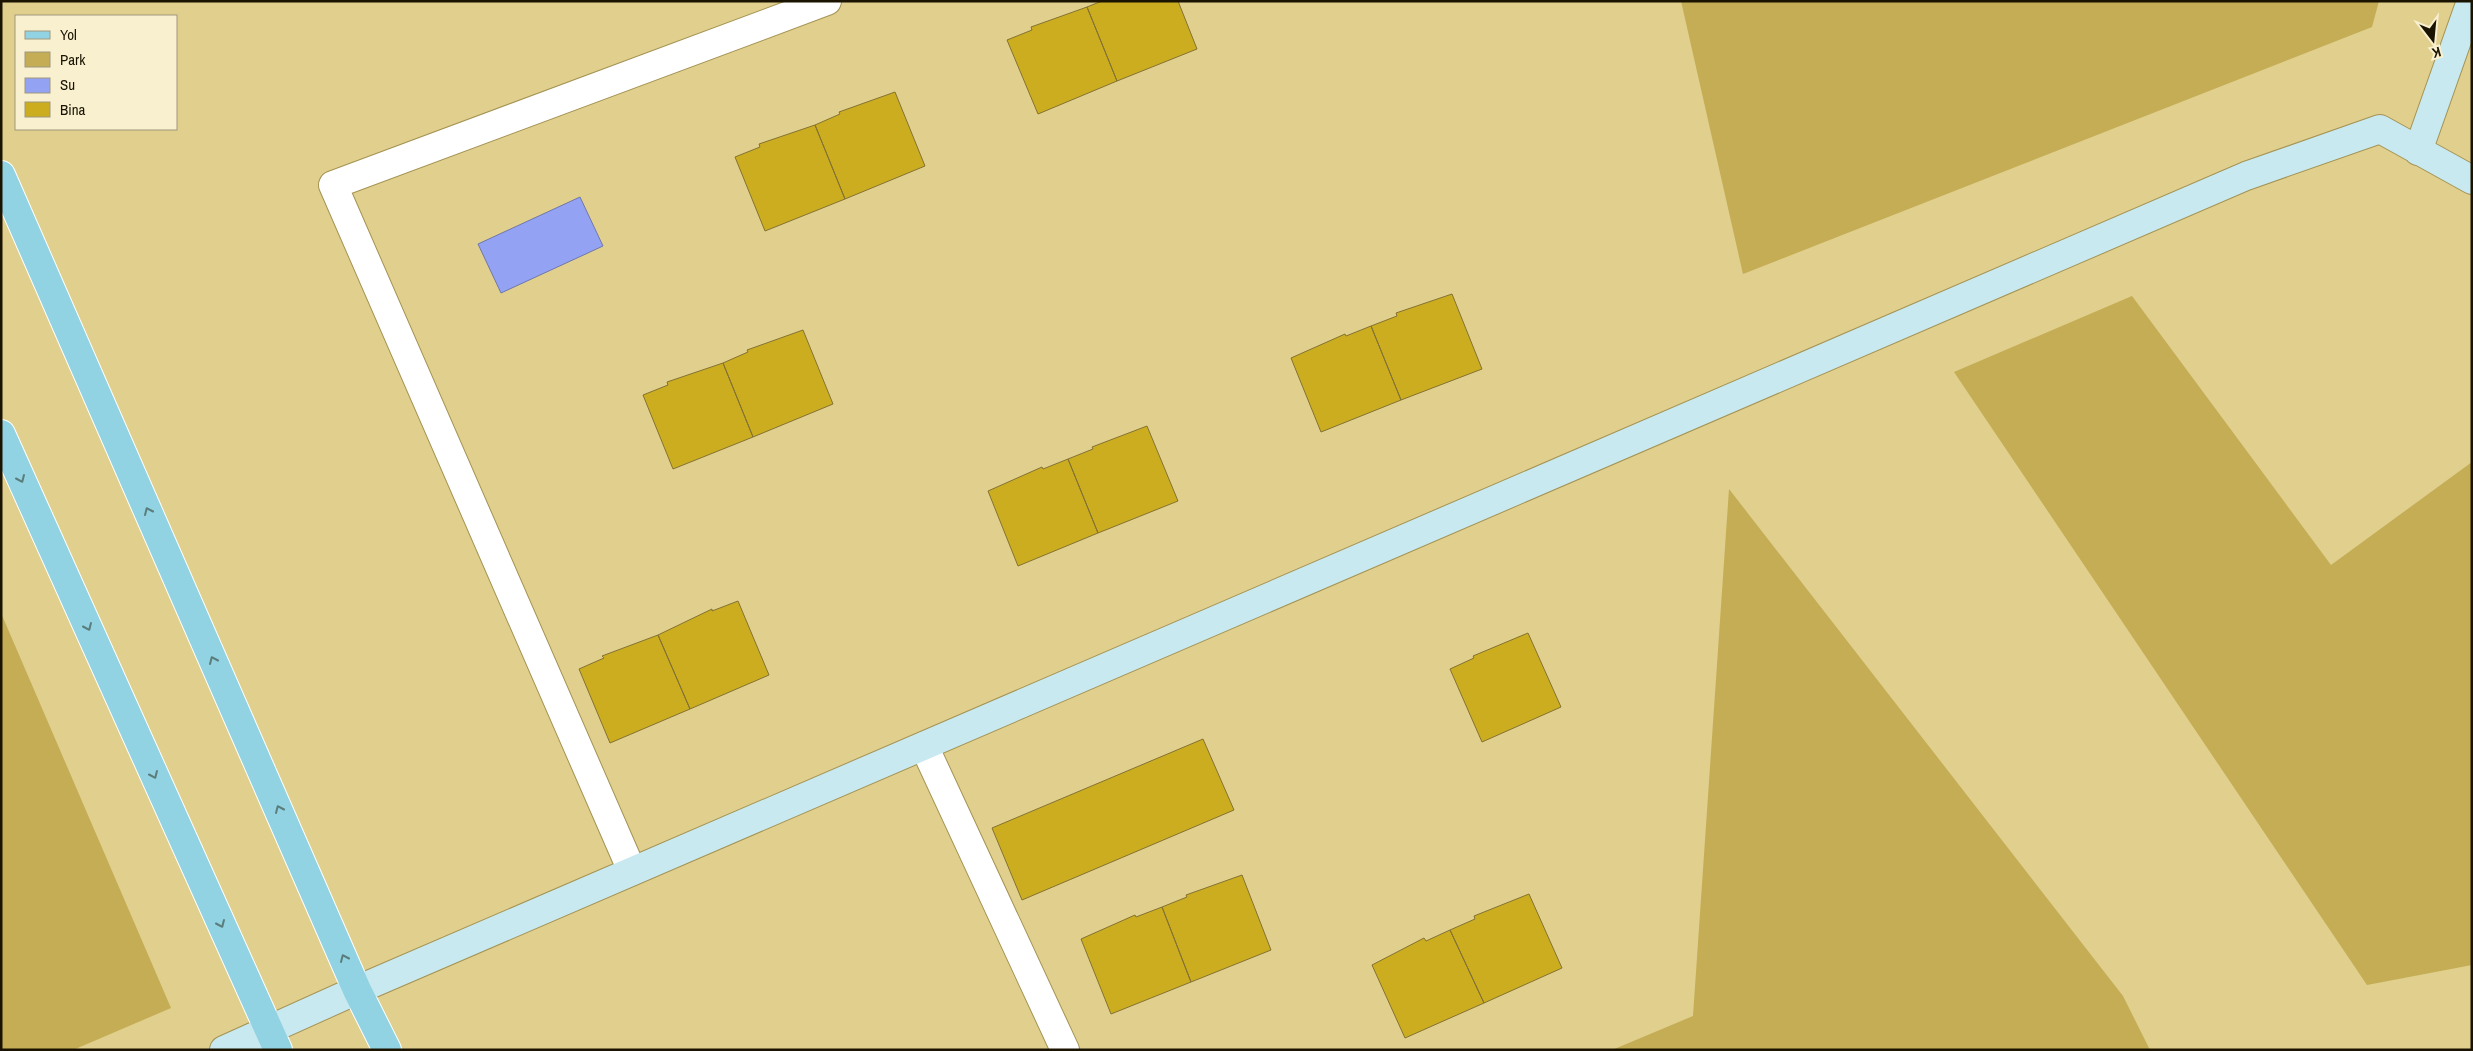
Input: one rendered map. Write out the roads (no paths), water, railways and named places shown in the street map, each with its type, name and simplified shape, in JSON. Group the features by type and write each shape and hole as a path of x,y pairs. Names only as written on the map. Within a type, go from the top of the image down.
{"main road":[{"path":"1,175 357,990 387,1050"},
{"path":"1,434 273,1040"}],"street":[{"path":"632,871 333,185 827,1"},
{"path":"2418,151 2471,1"},
{"path":"224,1050 273,1040 357,990 2246,176 2380,130 2472,180"},
{"path":"924,746 1065,1050"}],"water":[{"path":"580,197 603,246 501,293 478,244"}]}
